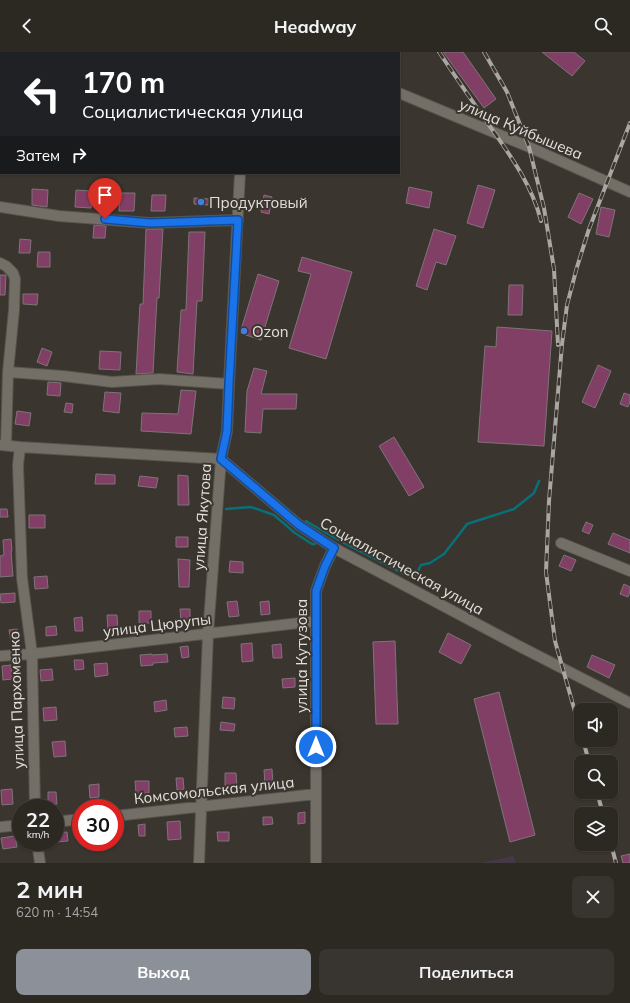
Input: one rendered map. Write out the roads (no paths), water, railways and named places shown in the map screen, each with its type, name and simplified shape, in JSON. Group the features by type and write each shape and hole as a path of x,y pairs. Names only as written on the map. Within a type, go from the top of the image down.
{"street":[{"name":"улица Куйбышева","path":"400,93 529,147 630,192"},
{"name":"улица Якутова","path":"198,863 202,806 208,634 221,459 227,431 240,174"},
{"path":"0,207 60,216 150,223 238,220"},
{"path":"0,263 6,266 13,273 15,279 14,310 3,445 221,459"},
{"path":"8,372 63,376 112,382 160,379 229,384"},
{"name":"улица Пархоменко","path":"20,447 18,465 22,578 32,654 35,799"},
{"name":"Социалистическая улица","path":"221,459 299,525 334,548 630,703"},
{"path":"561,543 630,571"},
{"name":"улица Кутузова","path":"316,863 316,591 325,566 334,548"},
{"name":"улица Цюрупы","path":"0,656 32,654 316,621"},
{"name":"Комсомольская улица","path":"124,815 316,794"},
{"path":"0,827 12,826"},
{"path":"38,851 40,863"}],"waterway":[{"path":"306,521 342,542 414,579 421,565 430,563 444,554 467,524 514,509 534,493 539,481"},
{"path":"226,509 251,507 274,515 295,533 312,544 315,544"}],"railway":[{"path":"439,52 520,171 532,195 541,221"},
{"path":"484,52 507,92 529,147 544,208 554,269 558,345"},
{"path":"574,708 555,641 546,572 549,501 562,344 567,305 577,267 589,229 630,123"},
{"path":"585,747 587,755"},
{"path":"599,799 601,807"},
{"path":"613,851 616,863"}],"place":[{"name":"Продуктовый","path":"201,202"},
{"name":"Ozon","path":"244,331"}]}
